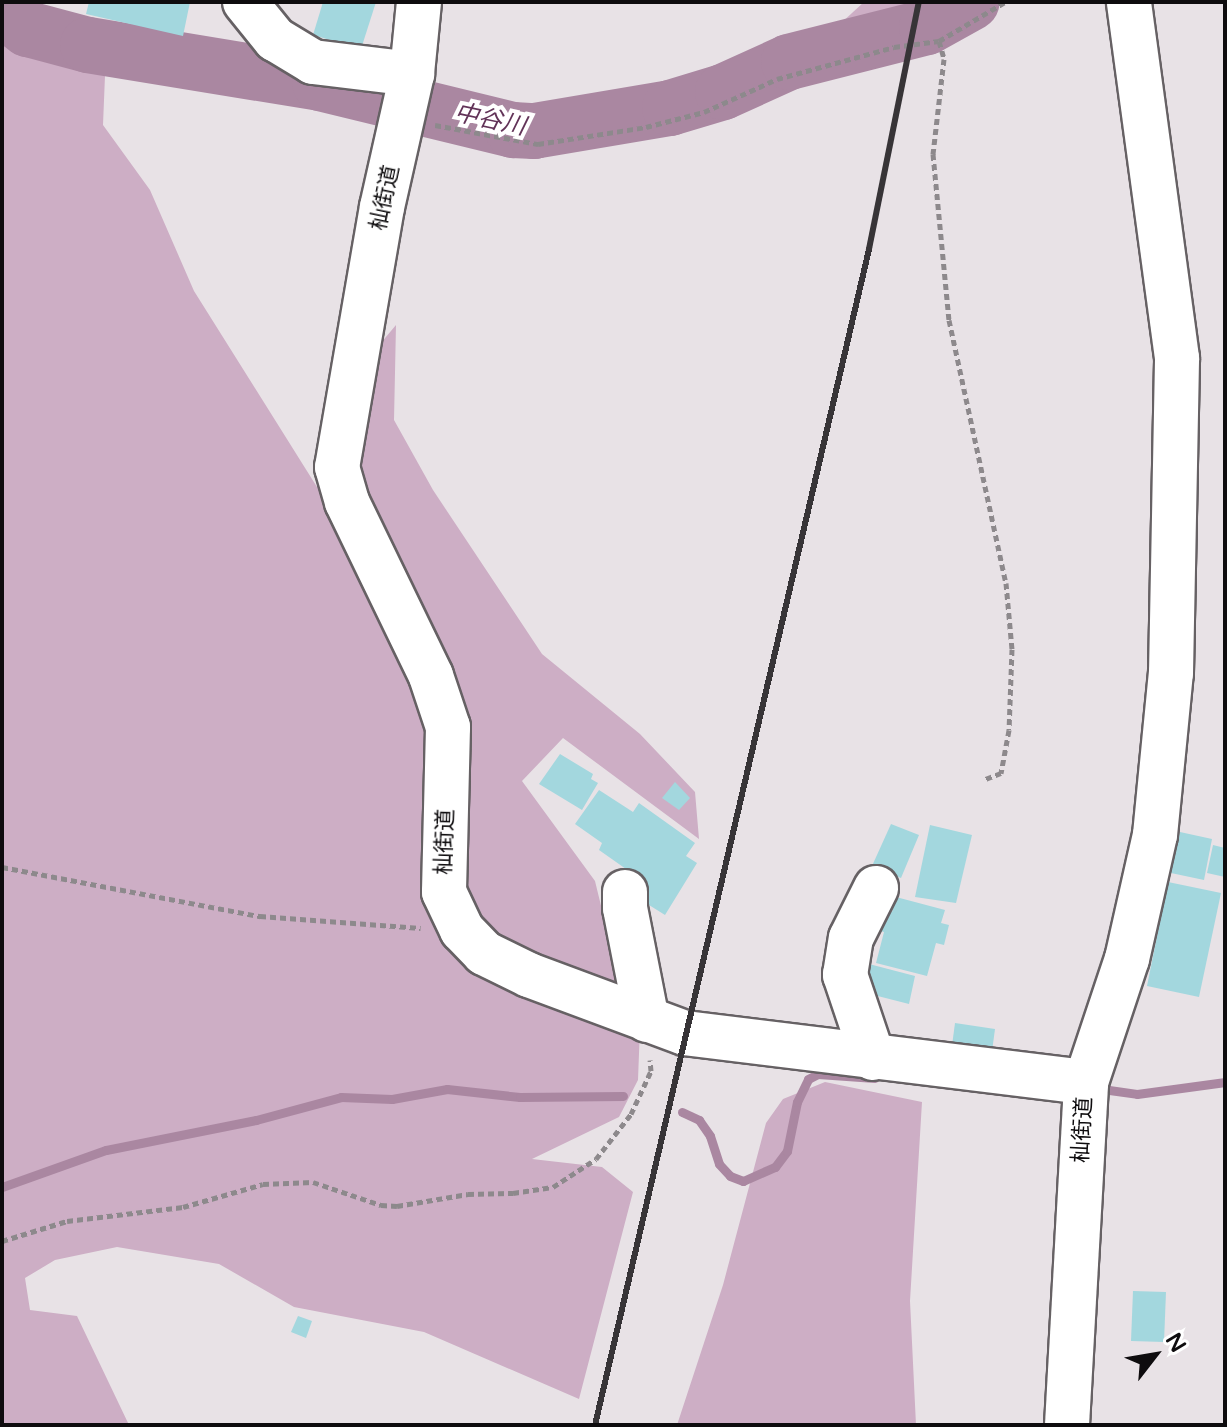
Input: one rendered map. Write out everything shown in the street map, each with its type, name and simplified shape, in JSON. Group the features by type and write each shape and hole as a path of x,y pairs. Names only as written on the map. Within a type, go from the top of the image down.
{"street":[{"path":"245,2 275,39 313,62 408,95"},
{"name":"杣街道","path":"419,2 408,95 382,207 337,467 353,517 431,676 448,727 444,892 462,930 484,953 529,975 685,1033 1086,1082 1067,1425"},
{"path":"1086,1082 1127,959 1155,835 1171,673 1177,358 1129,2"},
{"path":"873,1058 845,975 851,938 876,888"},
{"path":"625,892 625,908 647,1020"}],"path":[{"path":"408,95 463,132 538,144 675,120 714,108 777,79 894,47 939,41 1005,2"},
{"path":"939,41 944,59 933,154 949,320 1006,583 1012,649 1009,730 1001,773 983,780"},
{"path":"2,867 260,916 462,930"},
{"path":"2,1241 48,1225 183,1207 263,1184 313,1182 381,1205 397,1206 468,1194 513,1193 553,1187 596,1159 631,1114 651,1071 647,1020"}],"shaded area":[{"path":"2,2 23,2 62,13 106,51 103,125 150,190 194,291 317,487 347,481 380,344 396,325 394,420 433,490 542,654 640,734 695,792 699,839 563,738 522,781 595,881 621,988 640,1027 638,1080 619,1117 532,1159 602,1167 633,1192 579,1399 424,1332 294,1307 219,1264 117,1247 55,1260 25,1278 30,1310 77,1316 129,1425 2,1425"},
{"path":"864,2 907,2 904,13 840,24"},
{"path":"825,1082 922,1102 910,1301 916,1425 677,1425 723,1285 766,1123 783,1099"}],"building":[{"path":"89,2 190,2 183,36 86,14"},
{"path":"323,2 376,2 361,49 313,35"},
{"path":"560,754 593,774 591,779 598,783 582,810 539,784"},
{"path":"675,782 690,798 679,810 662,798"},
{"path":"599,790 633,812 639,803 695,843 686,856 697,863 665,915 633,895 623,875 626,869 599,850 602,843 575,824"},
{"path":"891,824 919,835 901,878 872,866"},
{"path":"930,825 972,835 956,903 915,897"},
{"path":"1180,832 1212,839 1204,880 1171,873"},
{"path":"1213,845 1225,848 1225,877 1207,873"},
{"path":"1168,882 1221,893 1199,997 1147,986"},
{"path":"896,897 945,910 941,923 949,925 944,945 936,943 927,976 876,963 884,932 877,930 882,909 892,912"},
{"path":"869,964 915,976 909,1004 862,992"},
{"path":"955,1023 995,1029 991,1059 951,1053"},
{"path":"1133,1291 1166,1292 1164,1342 1131,1341"},
{"path":"298,1316 312,1321 306,1338 291,1332"}],"waterway":[{"name":"中谷川","path":"2,9 28,29 88,45 320,83 513,130 534,131 670,108 723,92 789,62 927,27 972,2"},
{"path":"682,1112 699,1120 710,1136 719,1164 730,1176 743,1181 775,1167 787,1151 797,1102 808,1079 818,1074 875,1078"},
{"path":"1102,1089 1137,1094 1225,1082"},
{"path":"2,1187 106,1150 256,1120 341,1097 392,1099 447,1089 520,1097 623,1096"}],"railway":[{"path":"595,1425 869,249 919,2"}]}
